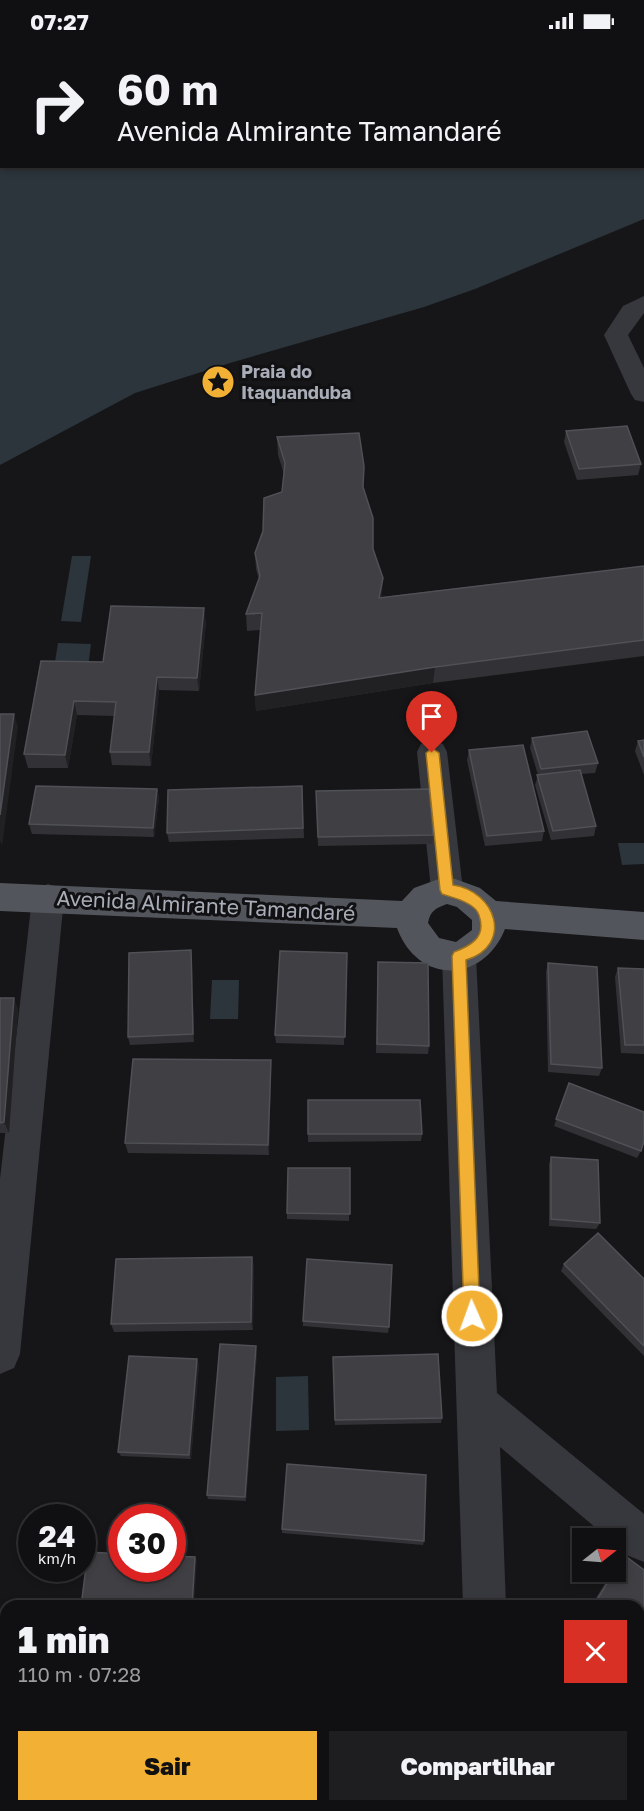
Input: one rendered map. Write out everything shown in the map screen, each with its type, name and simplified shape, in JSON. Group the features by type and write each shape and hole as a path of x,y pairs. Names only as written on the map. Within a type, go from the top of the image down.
{"main road":[{"path":"447,890 471,897 480,904 486,914 488,925 486,936 471,952 459,956 440,954 423,946 415,937 411,926 411,915 424,897 447,890"},
{"name":"Avenida Almirante Tamandaré","path":"0,897 411,915"},
{"path":"486,914 644,926"}],"street":[{"path":"644,303 631,311 616,335 644,394"},
{"path":"432,753 447,890"},
{"path":"0,1353 48,898"},
{"path":"459,956 472,1316 479,1404 485,1600"},
{"path":"479,1404 644,1541"}],"shaded area":[{"path":"0,168 644,168 644,219 475,289 424,307 135,393 0,465"},
{"path":"72,556 91,556 81,622 61,621"},
{"path":"58,643 91,644 88,668 54,668"},
{"path":"618,843 644,843 644,864 622,865"},
{"path":"212,980 239,980 238,1019 210,1019"},
{"path":"308,1376 309,1430 276,1431 276,1377"}],"building":[{"path":"627,426 641,464 579,469 566,431"},
{"path":"359,433 364,466 363,487 373,518 373,549 383,578 379,598 644,566 644,640 435,667 255,695 262,613 246,614 260,576 255,553 263,531 264,498 282,492 285,463 277,437"},
{"path":"111,606 204,608 197,678 157,677 149,752 110,752 116,702 74,701 65,755 24,754 41,661 103,662"},
{"path":"0,714 14,714 0,815"},
{"path":"587,731 598,763 541,769 532,738"},
{"path":"644,740 644,757 638,741"},
{"path":"523,745 544,831 487,836 469,750"},
{"path":"580,770 596,826 553,831 537,775"},
{"path":"36,786 157,789 153,828 29,824"},
{"path":"302,786 303,828 167,833 168,790"},
{"path":"429,789 433,835 318,837 316,791"},
{"path":"191,950 193,1034 128,1037 129,953"},
{"path":"280,951 347,953 345,1037 275,1035"},
{"path":"378,962 428,963 429,1046 377,1044"},
{"path":"548,963 597,967 602,1068 551,1064"},
{"path":"618,968 644,969 644,1045 625,1045"},
{"path":"0,998 14,998 4,1122 0,1123"},
{"path":"133,1059 271,1060 268,1145 125,1143"},
{"path":"569,1083 644,1112 644,1141 641,1151 556,1119"},
{"path":"308,1100 420,1100 422,1134 308,1134"},
{"path":"551,1157 598,1160 600,1223 551,1219"},
{"path":"288,1168 350,1168 350,1214 287,1213"},
{"path":"598,1233 644,1279 644,1346 564,1264"},
{"path":"252,1257 251,1322 111,1324 116,1259"},
{"path":"307,1259 392,1265 389,1327 303,1321"},
{"path":"220,1344 256,1346 245,1497 207,1495"},
{"path":"438,1354 442,1418 335,1420 333,1357"},
{"path":"129,1356 197,1359 189,1455 118,1452"},
{"path":"287,1464 426,1475 424,1541 282,1529"},
{"path":"96,1552 108,1553 108,1582 186,1582 186,1557 195,1557 192,1600 82,1600 84,1582 96,1582"},
{"path":"626,1556 644,1570 644,1600 597,1600 608,1582 626,1582"}],"place":[{"name":"Praia do Itaquanduba","path":"218,382"}],"route":[{"path":"432,753 447,890 460,892 480,904 486,914 488,925 486,936 480,945 471,952 459,956 472,1316"}]}
